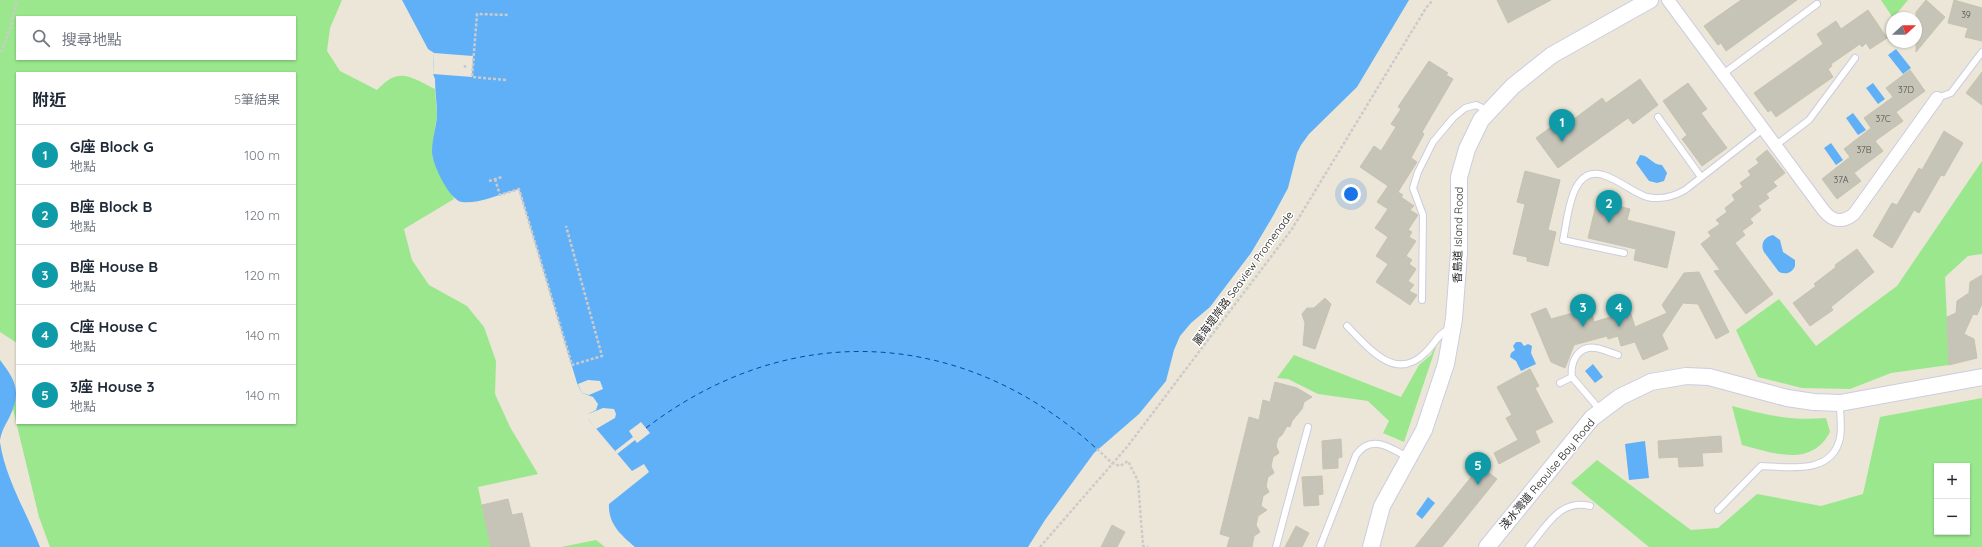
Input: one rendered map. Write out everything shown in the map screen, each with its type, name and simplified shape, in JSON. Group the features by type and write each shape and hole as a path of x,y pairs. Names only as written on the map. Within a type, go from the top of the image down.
{"main road":[{"name":"香島道 Island Road","path":"1371,547 1382,506 1424,430 1446,364 1452,327 1459,253 1459,177 1468,149 1481,120 1513,86 1552,55 1650,0"},
{"name":"淺水灣道 Repulse Bay Road","path":"1487,547 1586,426 1601,411 1620,396 1641,386 1660,380 1686,376 1719,379 1765,393 1799,400 1840,403 1982,377"}],"street":[{"path":"1668,0 1828,216 1833,219 1844,220 1854,214 1937,98"}],"lane":[{"path":"1723,74 1817,4"},
{"path":"1937,98 1951,93 1982,52"},
{"path":"1776,145 1809,120 1855,58"},
{"path":"1422,300 1423,215 1413,188 1418,172 1432,142 1453,118 1465,108 1476,105 1489,111"},
{"path":"1658,117 1701,177"},
{"path":"1624,253 1563,240 1574,188 1578,182 1588,175 1599,174 1604,175 1647,197 1663,198 1679,194 1763,128"},
{"path":"1347,326 1378,356 1391,364 1412,362 1420,358 1439,335 1452,327"},
{"path":"1601,411 1572,377 1572,363 1575,357 1586,349 1597,348 1618,355"},
{"path":"1560,383 1572,377"},
{"path":"1718,510 1761,466 1806,468 1814,466 1828,458 1837,446 1840,438 1840,403"},
{"path":"1276,547 1308,428"},
{"path":"1320,547 1359,450 1370,443 1376,443 1409,458"},
{"path":"1529,547 1562,508 1576,504 1590,506"}],"path":[{"path":"0,51 2,51 10,29 17,0"},
{"name":"麗海堤岸路 Seaview Promenade","path":"1040,547 1126,447 1292,228 1426,8 1433,0"},
{"path":"506,80 472,77 477,14 509,15"},
{"path":"465,63 465,68"},
{"path":"489,181 502,177"},
{"path":"495,179 500,195 519,189 572,364 602,356 566,226"},
{"path":"1097,449 1112,463 1120,466 1128,461 1138,481 1144,546 1148,547"}],"green space":[{"path":"0,0 342,0 330,28 327,51 340,71 377,90 392,78 398,76 411,78 435,89 437,115 432,152 433,159 454,199 404,229 412,260 429,285 467,306 484,327 496,361 495,394 510,427 538,474 478,487 491,547 50,547 39,517 17,424 296,424 296,72 16,72 16,342 0,332"},
{"path":"1881,0 1908,0 1898,12 1889,12"},
{"path":"1982,161 1982,254 1968,256 1945,277 1949,365 1891,373 1850,389 1802,388 1758,377 1736,330 1779,299 1816,346 1897,286"},
{"path":"1438,341 1404,442 1383,433 1389,421 1368,401 1318,394 1288,379 1277,378 1294,355 1401,397 1419,365 1431,355"},
{"path":"16,396 16,421 13,409"},
{"path":"1982,398 1982,547 1649,547 1571,483 1597,460 1691,530 1718,528 1757,494 1821,506 1863,494 1880,417"},
{"path":"1732,406 1790,418 1826,418 1830,432 1822,443 1813,450 1802,454 1778,454 1742,445"},
{"path":"596,540 605,547 561,547"}],"water":[{"path":"402,0 1409,0 1357,87 1309,134 1301,145 1297,153 1288,188 1273,216 1251,253 1210,307 1191,323 1180,336 1174,350 1166,381 1139,414 1094,453 1045,520 1028,547 635,547 616,528 609,511 609,504 649,472 644,464 632,471 588,419 588,414 596,410 598,404 593,397 582,393 577,383 519,189 484,200 462,202 457,200 452,195 442,181 435,165 432,152 437,116 435,79 433,74 434,53 428,49"},
{"path":"1896,49 1911,68 1903,74 1888,55"},
{"path":"1873,83 1885,99 1878,104 1866,88"},
{"path":"1853,113 1866,130 1858,135 1846,118"},
{"path":"1831,143 1843,160 1836,165 1824,148"},
{"path":"1640,155 1643,155 1659,165 1662,165 1667,173 1664,181 1657,183 1649,181 1636,163"},
{"path":"1773,235 1780,240 1783,252 1795,260 1795,266 1788,273 1779,272 1764,252 1762,246 1765,239"},
{"path":"1516,342 1521,342 1524,346 1528,344 1532,346 1531,353 1536,364 1521,371 1516,361 1510,357 1511,353 1515,350 1513,346"},
{"path":"0,360 11,375 16,389 16,396 15,403 0,440"},
{"path":"1593,364 1603,377 1595,383 1585,371"},
{"path":"1645,441 1649,478 1629,480 1625,444"},
{"path":"0,442 11,482 40,547 0,547"},
{"path":"1428,497 1435,503 1422,519 1416,514"}],"pier":[{"path":"434,53 473,56 472,77 433,74"},
{"path":"588,380 600,381 603,389 589,395 582,393 578,384"},
{"path":"603,408 614,409 616,414 615,418 596,429 588,419 588,414"},
{"path":"641,422 650,433 637,443 635,440 617,454 615,451 633,437 629,431"}],"building":[{"path":"1497,0 1551,0 1508,23"},
{"path":"1741,0 1797,0 1726,51 1721,43 1718,45 1704,26"},
{"path":"1926,0 1945,17 1922,45 1922,12 1916,12"},
{"path":"1954,0 1982,8 1982,41 1965,37 1968,28 1948,23"},
{"path":"1868,10 1886,39 1870,49 1866,43 1862,47 1860,44 1831,64 1832,66 1828,69 1833,77 1776,117 1771,110 1768,112 1754,93 1823,44 1817,34 1836,21 1841,29"},
{"path":"1429,61 1448,73 1446,75 1453,79 1422,132 1424,134 1411,158 1417,162 1398,192 1403,195 1401,197 1414,206 1410,210 1418,215 1408,230 1412,232 1409,237 1416,241 1406,256 1412,260 1409,264 1416,269 1408,281 1414,285 1409,291 1417,295 1410,305 1376,282 1388,264 1376,256 1388,237 1375,228 1388,209 1377,202 1388,186 1360,167 1374,146 1381,151 1396,127 1391,124 1401,109 1398,107"},
{"path":"1910,70 1925,91 1896,112 1903,121 1875,141 1883,151 1854,173 1861,181 1837,199 1822,179 1850,157 1844,149 1871,128 1864,118 1893,97 1886,88"},
{"path":"1982,72 1982,105 1966,93"},
{"path":"1640,79 1658,105 1633,124 1628,118 1558,168 1536,138 1566,116 1570,122 1602,98 1606,103"},
{"path":"1688,83 1707,109 1701,113 1727,148 1702,166 1682,139 1687,135 1663,101"},
{"path":"1944,131 1963,143 1944,176 1941,175 1919,213 1914,210 1892,248 1873,236 1892,203 1897,205 1919,168 1922,170"},
{"path":"1767,150 1785,173 1773,182 1777,186 1766,194 1769,198 1758,206 1761,210 1750,219 1753,223 1742,231 1745,235 1735,243 1773,294 1746,314 1714,271 1720,270 1701,244 1711,236 1708,232 1720,224 1716,220 1727,212 1725,208 1735,200 1732,195 1743,187 1740,183 1751,175 1748,171 1759,163 1756,159"},
{"path":"1525,171 1560,180 1548,230 1556,232 1548,266 1527,261 1527,257 1513,254 1525,204 1517,202"},
{"path":"1597,201 1630,209 1627,220 1675,232 1667,268 1634,260 1636,249 1588,238"},
{"path":"1857,249 1874,272 1831,307 1833,310 1810,326 1793,303 1816,286 1814,284 1836,267 1835,265"},
{"path":"1699,272 1729,332 1716,339 1698,304 1683,303 1662,335 1668,349 1643,360 1635,342 1621,346 1618,336 1608,339 1607,336 1574,345 1565,368 1551,362 1531,314 1546,308 1551,319 1591,308 1594,322 1630,311 1635,327 1667,313 1662,305 1684,273"},
{"path":"1982,275 1982,304 1977,315 1973,314 1964,334 1974,339 1977,358 1949,365 1947,317 1956,313 1957,301 1969,293 1970,282"},
{"path":"1325,298 1331,304 1315,349 1303,345 1305,323 1302,314 1307,308 1314,308"},
{"path":"1530,369 1539,386 1535,388 1553,422 1535,431 1540,442 1499,464 1494,453 1518,440 1506,418 1512,415 1497,387"},
{"path":"1275,382 1297,388 1312,397 1304,402 1302,409 1292,421 1290,427 1287,426 1282,435 1278,438 1276,446 1279,453 1273,457 1271,466 1274,473 1268,477 1266,486 1269,492 1263,496 1261,506 1267,510 1258,516 1256,525 1260,532 1254,536 1252,547 1227,547 1230,537 1220,534 1249,417 1259,420 1263,400 1270,402"},
{"path":"1721,436 1722,452 1702,453 1703,466 1679,467 1678,457 1659,458 1658,441"},
{"path":"1341,439 1342,457 1338,458 1338,468 1323,469 1322,441"},
{"path":"1480,466 1497,479 1442,547 1415,547"},
{"path":"1322,476 1323,494 1318,495 1319,505 1304,506 1302,477"},
{"path":"508,499 512,515 522,513 530,547 491,547 482,505"},
{"path":"1112,525 1125,532 1117,547 1101,547"},
{"path":"1296,526 1309,533 1302,547 1285,547"}],"ferry route":[{"path":"646,428 701,392 759,368 817,354 876,352 934,360 991,379 1045,409 1097,449"}],"place":[{"name":"G座 Block G","path":"1562,142"},
{"name":"B座 Block B","path":"1609,223"},
{"name":"B座 House B","path":"1583,327"},
{"name":"C座 House C","path":"1619,327"},
{"name":"3座 House 3","path":"1478,485"}]}
